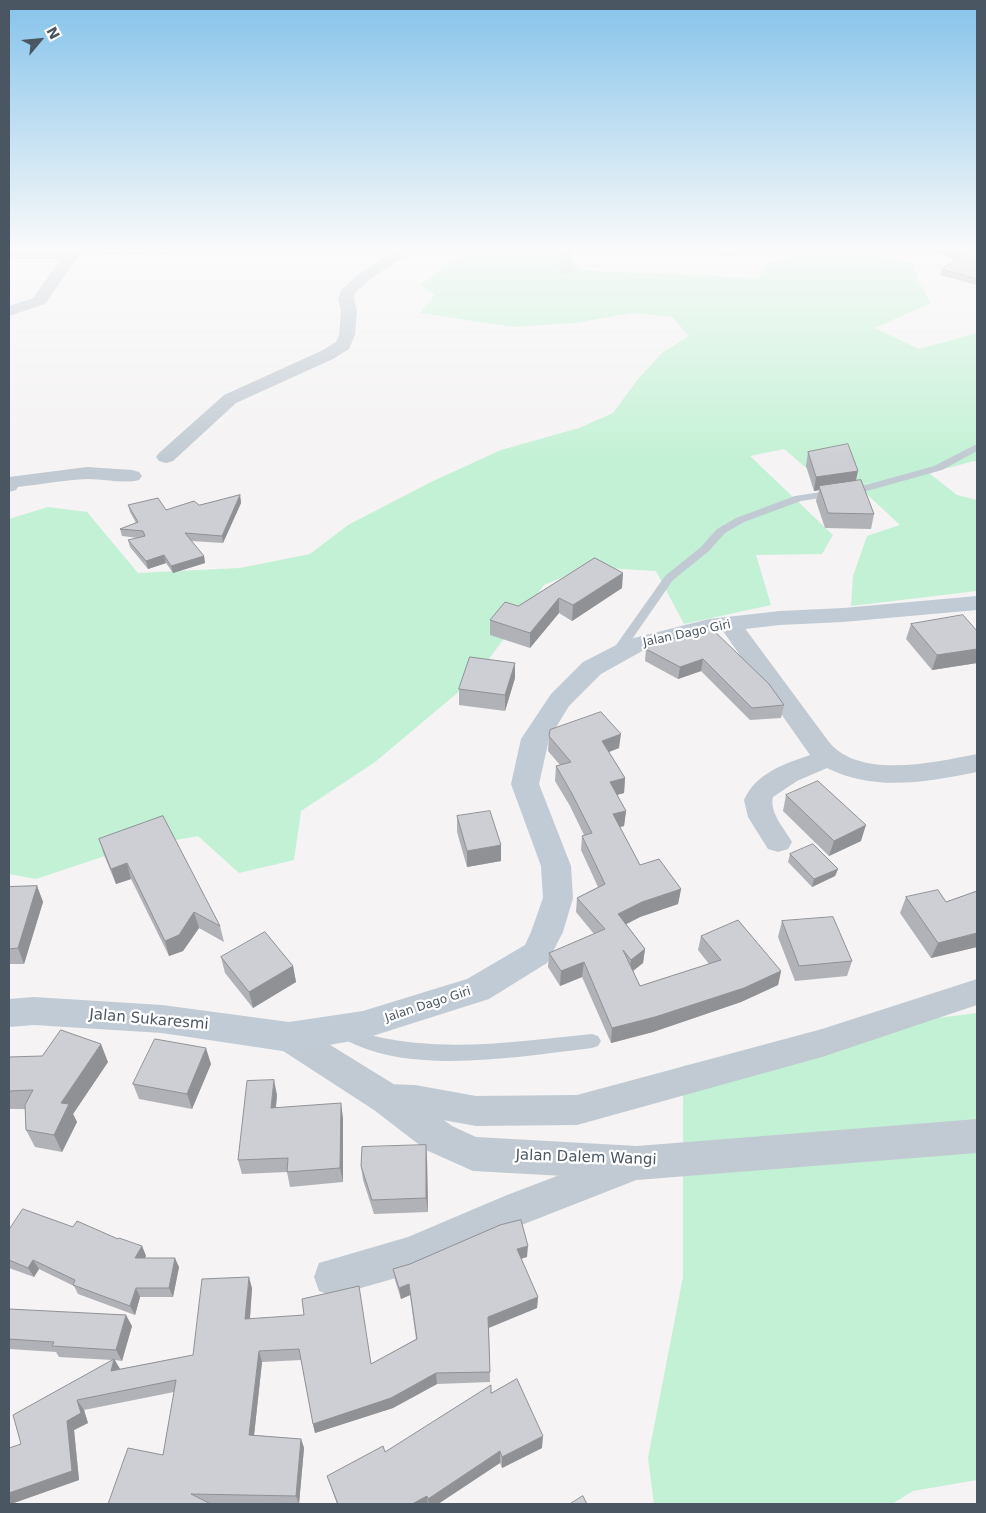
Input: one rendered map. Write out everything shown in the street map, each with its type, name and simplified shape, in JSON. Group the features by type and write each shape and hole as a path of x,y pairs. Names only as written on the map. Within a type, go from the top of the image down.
{"main road":[{"name":"Jalan Dago Giri","path":"289,1037 363,1025 477,989 536,954 547,932 558,898 556,866 525,784 535,739 560,700 592,668 635,645 710,626 780,618 843,615 977,603"},
{"name":"Jalan Sukaresmi","path":"9,1013 34,1011 162,1019 289,1037"}],"street":[{"path":"166,458 230,399 327,355 343,345 347,336 348,321"},
{"path":"9,486 11,482 73,475 122,474 132,476"},
{"path":"730,624 827,758 856,770 897,774 977,764"},
{"path":"778,842 762,816 758,800 762,789 790,773 827,758"},
{"path":"386,1099 415,1100 476,1111 577,1110 813,1045 977,992"},
{"name":"Jalan Dalem Wangi","path":"289,1037 386,1099 439,1138 473,1154 637,1163 977,1136"},
{"path":"333,1278 410,1255 507,1213 637,1163"}],"lane":[{"path":"614,656 669,578 705,550 721,531 740,520 798,498 867,488 938,468 977,447"},
{"path":"338,1029 372,1044 421,1052 511,1050 592,1041"}],"green space":[{"path":"471,321 589,321 576,323 513,327"},
{"path":"675,321 892,321 875,328 919,349 977,333 977,462 974,461 929,473 957,495 977,500 977,591 851,606 853,576 867,536 900,525 859,487 818,478 784,449 750,456 833,535 822,554 756,555 771,605 684,624 656,571 587,567 544,585 474,679 375,762 301,811 294,860 239,873 198,836 126,849 36,879 9,874 9,519 48,507 87,512 138,573 240,568 310,554 348,525 431,482 501,450 579,428 613,413 638,379 662,353 689,336"},
{"path":"977,1013 977,1480 913,1491 892,1504 654,1504 648,1458 683,1277 683,1066 872,1026"}],"building":[{"path":"848,444 858,471 816,477 808,452"},
{"path":"861,480 874,514 828,513 819,486"},
{"path":"240,495 222,536 185,533 204,556 171,566 164,555 146,561 128,540 145,536 143,531 120,529 138,522 128,505 158,498 166,510 194,501 199,505"},
{"path":"595,558 623,573 573,605 559,598 530,633 490,620 505,602 518,606"},
{"path":"963,615 977,631 977,649 937,655 911,624"},
{"path":"709,626 769,684 784,705 752,708 703,659 680,667 646,649"},
{"path":"470,657 515,663 505,695 459,689"},
{"path":"601,712 621,734 602,741 625,778 610,782 626,811 613,814 640,865 659,859 681,889 642,902 618,914 645,949 631,960 623,950 640,986 721,960 701,936 738,920 781,971 744,988 655,1017 612,1028 584,962 561,971 549,953 605,929 577,898 605,884 582,836 592,833 556,766 571,762 549,736 550,730"},
{"path":"818,781 866,825 834,841 786,795"},
{"path":"490,811 501,845 467,851 457,816"},
{"path":"163,816 220,926 194,912 179,935 165,941 127,863 111,869 99,839"},
{"path":"813,844 838,869 814,879 790,854"},
{"path":"37,886 18,948 9,949 9,887"},
{"path":"938,890 946,902 977,891 977,933 938,943 906,897"},
{"path":"833,917 852,961 799,966 782,921"},
{"path":"265,932 293,966 249,992 221,957"},
{"path":"61,1030 101,1044 61,1103 69,1104 54,1135 26,1130 25,1105 33,1090 9,1091 9,1057 42,1056"},
{"path":"155,1039 206,1048 187,1094 133,1084"},
{"path":"274,1080 271,1108 341,1103 340,1168 287,1172 288,1158 238,1160 247,1081"},
{"path":"426,1145 426,1198 372,1200 361,1166 362,1147"},
{"path":"23,1209 73,1227 77,1221 118,1239 142,1246 135,1258 175,1258 169,1288 136,1288 130,1306 73,1285 75,1280 33,1260 28,1268 9,1260 9,1230"},
{"path":"521,1220 528,1246 517,1249 538,1297 488,1317 490,1372 436,1373 391,1398 313,1424 299,1349 259,1351 249,1435 301,1439 296,1496 191,1494 211,1504 108,1504 128,1448 163,1455 176,1380 77,1400 81,1413 67,1421 72,1471 9,1493 9,1448 21,1444 13,1415 114,1359 111,1371 193,1355 202,1279 249,1277 245,1319 304,1315 302,1299 359,1286 371,1364 417,1339 409,1284 399,1288 393,1269 410,1264 500,1225"},
{"path":"9,1309 126,1315 116,1350 52,1346 54,1342 9,1339"},
{"path":"517,1379 543,1436 502,1457 500,1451 428,1499 427,1496 412,1504 338,1504 327,1476 383,1446 385,1452 491,1385 491,1393"},
{"path":"583,1496 587,1504 570,1504"}]}
